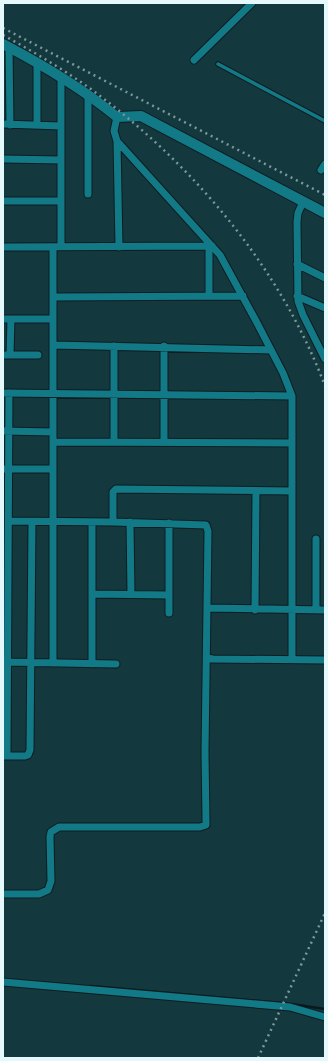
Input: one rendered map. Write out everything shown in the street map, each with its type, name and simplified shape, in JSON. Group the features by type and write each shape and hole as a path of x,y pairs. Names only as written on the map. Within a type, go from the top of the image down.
{"street":[{"path":"194,60 252,3"},
{"path":"6,45 61,77 117,117 134,115 141,116 325,213"},
{"path":"6,45 6,124 61,126"},
{"path":"37,63 37,125"},
{"path":"61,77 61,246"},
{"path":"88,95 88,194"},
{"path":"117,117 114,131 117,141 119,247"},
{"path":"117,141 210,246 220,255 283,373 292,396 292,659"},
{"path":"3,159 61,160"},
{"path":"3,201 61,201"},
{"path":"303,202 298,213 296,264 297,296 300,309 325,359"},
{"path":"3,246 210,246"},
{"path":"53,246 53,663"},
{"path":"209,296 210,246"},
{"path":"296,264 325,278"},
{"path":"53,297 243,296"},
{"path":"297,296 325,308"},
{"path":"38,355 6,355 7,319 53,319"},
{"path":"54,345 164,346 271,350"},
{"path":"114,346 114,442"},
{"path":"164,346 164,442"},
{"path":"32,522 29,753 25,756 5,756 5,662 9,521 6,469 6,393 164,396 292,396"},
{"path":"6,431 53,432"},
{"path":"53,442 292,443"},
{"path":"6,469 53,469"},
{"path":"114,522 113,492 116,489 292,491"},
{"path":"255,610 256,491"},
{"path":"3,894 39,894 48,890 51,881 50,837 51,832 59,827 200,827 206,825 205,752 208,528 204,524 9,521"},
{"path":"92,522 92,664"},
{"path":"130,522 131,594"},
{"path":"168,523 169,613"},
{"path":"316,539 316,610"},
{"path":"92,594 169,594"},
{"path":"207,608 325,610"},
{"path":"207,658 325,660"},
{"path":"5,662 116,664"},
{"path":"3,982 290,1007 325,1017"}],"lane":[{"path":"218,64 325,120"}],"waterway":[{"path":"91,986 282,1003"},
{"path":"292,1004 325,1009"}],"railway":[{"path":"3,28 325,195"},
{"path":"3,35 67,73 126,116 162,148 196,183 228,220 257,258 283,299 306,342 325,386"},
{"path":"258,1058 325,913"}]}
